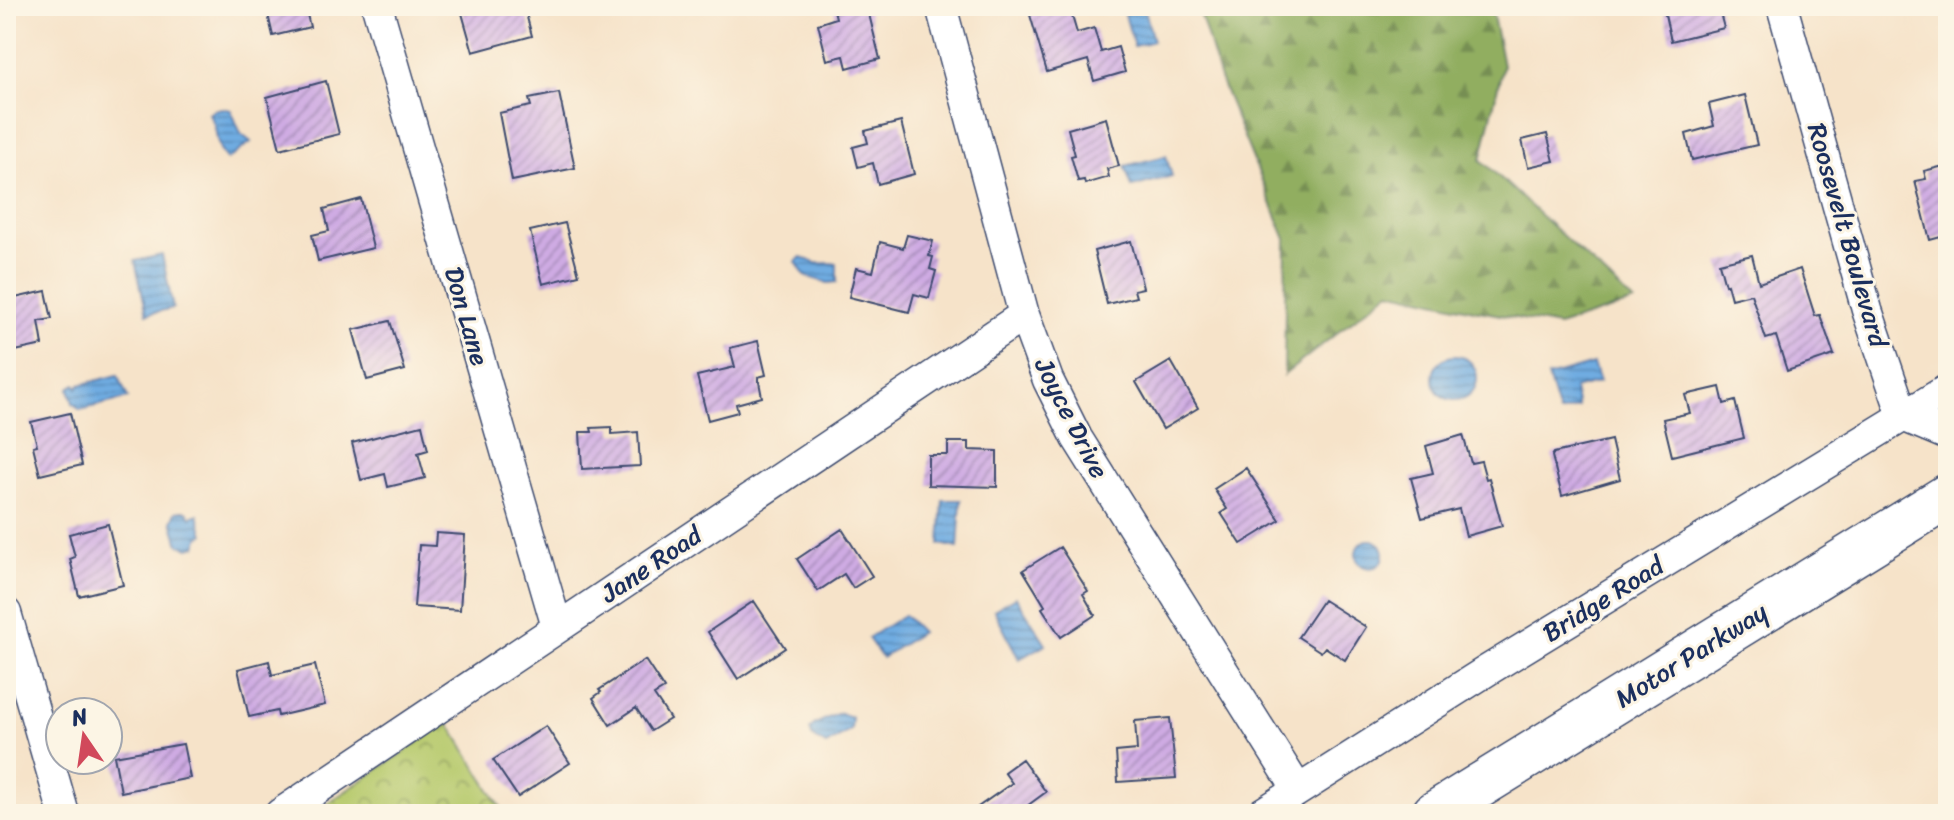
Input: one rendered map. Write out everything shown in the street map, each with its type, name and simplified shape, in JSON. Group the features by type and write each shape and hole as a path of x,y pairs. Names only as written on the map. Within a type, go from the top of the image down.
{"main road":[{"name":"Motor Parkway","path":"1434,814 1948,496"}],"street":[{"name":"Don Lane","path":"377,6 557,627"},
{"name":"Joyce Drive","path":"941,6 1024,315 1048,380 1077,438 1298,790"},
{"name":"Roosevelt Boulevard","path":"1782,6 1867,310 1903,416"},
{"name":"Jane Road","path":"280,814 1024,315"},
{"name":"Bridge Road","path":"1261,814 1948,389"},
{"path":"1903,416 1948,435"},
{"path":"6,613 64,814"}],"green space":[{"path":"1198,6 1491,6 1503,65 1481,160 1634,302 1558,326 1390,291 1284,375 1286,239 1220,79"},
{"path":"448,722 505,814 312,814"}],"water":[{"path":"1144,6 1153,41 1134,46 1123,8"},
{"path":"222,108 231,110 241,134 251,142 227,160 219,148 209,114"},
{"path":"1166,156 1172,176 1132,187 1125,166"},
{"path":"162,255 173,308 147,314 135,261"},
{"path":"801,257 816,263 837,264 837,282 828,283 805,276 796,262"},
{"path":"1455,356 1470,363 1477,378 1470,393 1455,400 1440,393 1433,378 1440,363"},
{"path":"1593,364 1599,382 1574,389 1578,407 1559,413 1548,377"},
{"path":"118,375 128,398 80,410 73,403 69,388"},
{"path":"943,500 961,500 958,548 940,544"},
{"path":"187,511 191,517 198,514 204,535 200,536 196,546 189,548 179,544 172,521 176,512"},
{"path":"1370,540 1380,544 1384,554 1380,564 1370,568 1360,564 1356,554 1360,544"},
{"path":"1016,597 1046,644 1019,659 994,610"},
{"path":"904,615 921,632 882,658 868,638"},
{"path":"839,713 852,718 851,730 826,745 812,736 810,729 815,724"}],"building":[{"path":"266,6 305,6 310,27 273,36"},
{"path":"460,6 501,6 503,12 524,6 532,36 473,52"},
{"path":"833,6 867,6 880,59 847,68 844,56 827,60 818,24 836,18"},
{"path":"1058,6 1069,6 1077,33 1094,28 1101,52 1118,47 1125,72 1094,81 1088,60 1047,72 1030,15"},
{"path":"1663,6 1718,6 1724,28 1671,41"},
{"path":"326,81 339,134 280,149 267,97"},
{"path":"559,93 575,168 512,181 499,113 531,106 529,99"},
{"path":"1745,95 1757,145 1692,160 1686,134 1714,126 1709,104"},
{"path":"1106,118 1119,166 1107,169 1109,177 1085,184 1084,180 1078,181 1068,129"},
{"path":"901,122 914,174 878,184 873,163 858,167 853,147 868,143 865,131"},
{"path":"1547,134 1554,161 1528,167 1522,140"},
{"path":"1944,166 1948,174 1948,235 1930,240 1915,181 1926,179 1924,171"},
{"path":"361,199 373,248 318,261 312,235 329,231 324,209"},
{"path":"565,223 579,275 543,284 530,231"},
{"path":"907,235 933,241 930,269 936,271 929,298 914,294 909,312 849,297 856,268 873,272 880,242 903,248"},
{"path":"1131,241 1143,288 1134,290 1136,297 1107,304 1094,251"},
{"path":"1752,255 1759,283 1800,269 1815,316 1820,315 1834,355 1787,371 1776,336 1766,339 1751,294 1731,299 1725,285 1719,263"},
{"path":"46,291 52,319 39,321 43,345 6,353 6,300"},
{"path":"390,321 405,370 367,380 353,330"},
{"path":"758,341 766,375 758,377 762,397 736,404 738,412 708,420 697,376 735,367 730,348"},
{"path":"1171,361 1198,408 1163,429 1136,382"},
{"path":"1720,387 1724,404 1735,401 1744,438 1672,456 1663,419 1690,413 1685,395"},
{"path":"70,413 82,465 40,475 31,422"},
{"path":"422,425 428,450 418,453 425,478 388,487 385,474 361,480 352,443"},
{"path":"612,427 612,434 638,432 640,466 582,469 580,432"},
{"path":"1463,435 1471,463 1481,461 1486,479 1489,478 1502,526 1466,536 1459,509 1422,518 1411,478 1433,473 1426,446"},
{"path":"1611,440 1620,479 1562,496 1552,456 1554,453"},
{"path":"948,442 969,442 969,450 997,451 997,487 928,485 928,455 948,455"},
{"path":"1246,468 1280,520 1241,544 1221,513 1227,509 1214,489"},
{"path":"108,524 123,585 79,596 70,559 75,557 69,534"},
{"path":"842,529 872,576 853,588 844,574 818,591 797,559"},
{"path":"436,533 465,535 460,610 414,607 419,545 435,546"},
{"path":"1060,547 1088,591 1083,594 1095,615 1061,637 1023,570"},
{"path":"1323,600 1366,627 1345,660 1325,647 1321,652 1298,637"},
{"path":"754,601 785,648 738,679 708,632"},
{"path":"645,660 664,689 654,695 670,719 651,731 636,708 610,725 593,698 601,692 599,690"},
{"path":"269,661 272,675 315,665 325,705 278,716 277,711 249,717 238,669"},
{"path":"1170,718 1176,778 1118,782 1116,752 1137,750 1135,721"},
{"path":"546,726 570,763 518,797 493,760"},
{"path":"183,744 190,778 121,792 118,776 124,776 124,754"},
{"path":"1022,759 1046,792 1016,814 968,814 1012,783 1004,772"}]}
